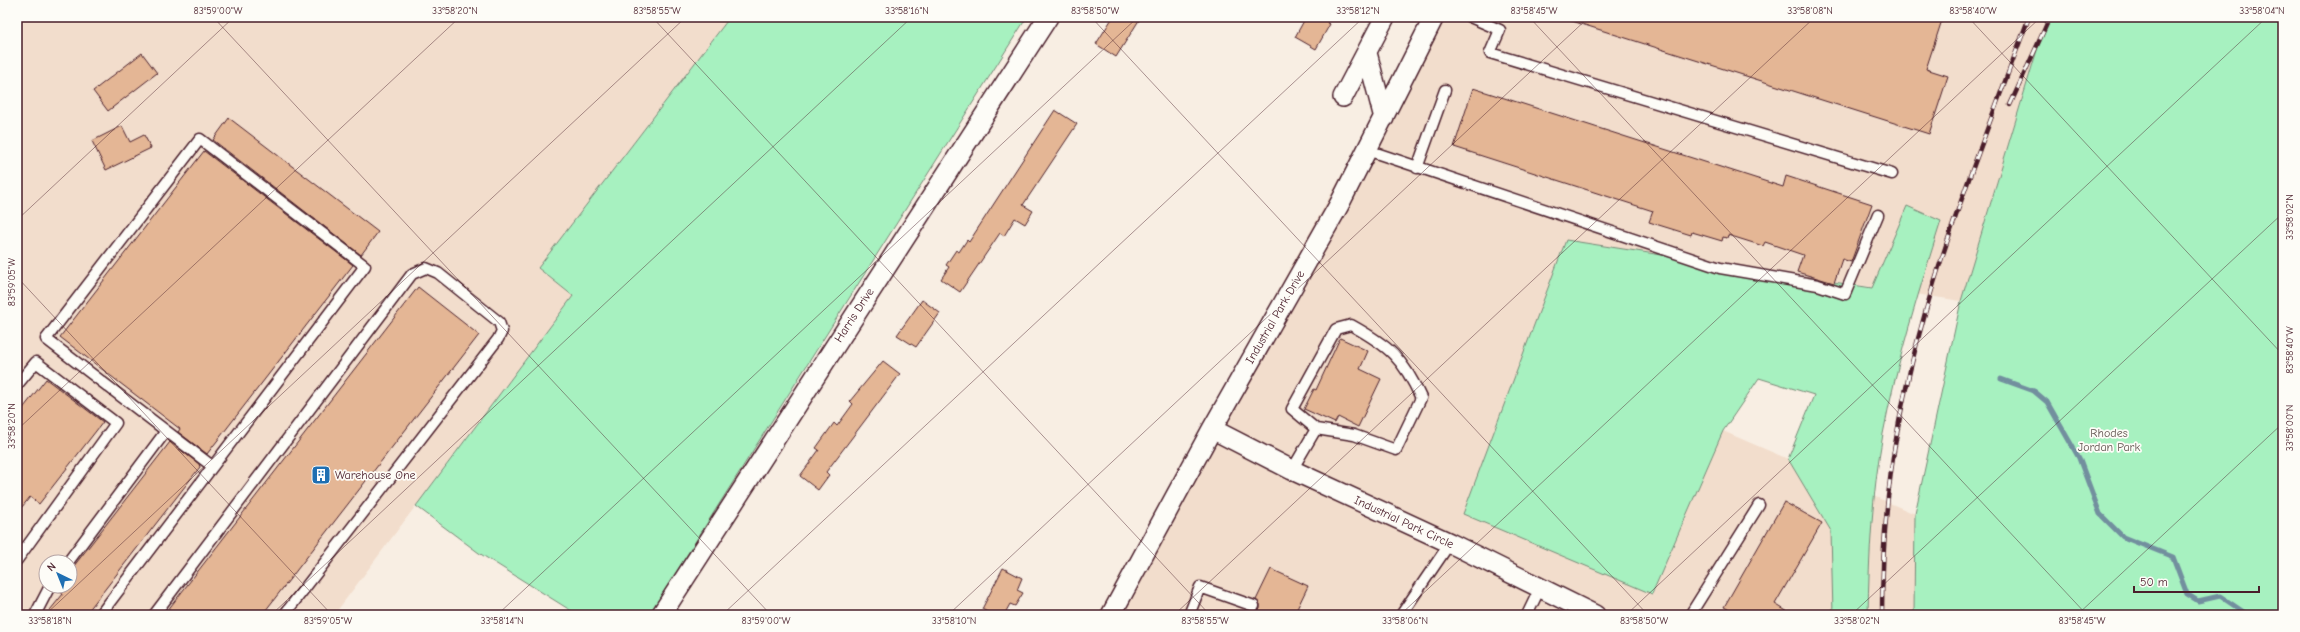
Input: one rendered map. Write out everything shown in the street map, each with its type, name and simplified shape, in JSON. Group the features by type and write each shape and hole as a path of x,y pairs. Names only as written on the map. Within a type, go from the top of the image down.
{"street":[{"name":"Harris Drive","path":"661,615 1048,17"},
{"path":"1343,97 1385,17"},
{"name":"Industrial Park Drive","path":"1111,615 1212,429 1339,205 1434,17"},
{"path":"1367,53 1384,118"},
{"name":"Industrial Park Circle","path":"1212,429 1292,470 1450,543 1596,615"}],"lane":[{"path":"1470,17 1500,30 1490,53 1892,174"},
{"path":"1417,168 1445,90"},
{"path":"100,615 365,266 200,139 46,339 212,466"},
{"path":"1367,150 1417,168 1720,268 1818,284 1845,294 1878,215"},
{"path":"154,615 412,274 426,268 438,273 499,322 502,331 498,339 284,615"},
{"path":"1351,326 1376,339 1396,355 1410,373 1421,398 1396,450 1354,435 1316,429 1292,409 1336,329 1351,326"},
{"path":"17,385 36,362 116,423 17,560"},
{"path":"1292,470 1316,429"},
{"path":"74,554 166,431"},
{"path":"1690,615 1759,505"},
{"path":"1401,615 1450,543"},
{"path":"1189,615 1200,587 1254,606"},
{"path":"1527,615 1540,588"},
{"path":"35,615 46,594"}],"shaded area":[{"path":"17,17 730,17 538,268 573,296 334,615 17,615"},
{"path":"1425,17 2047,17 1961,301 1566,240 1652,594 1723,431 1915,514 1914,615 1098,615 1387,93"}],"green space":[{"path":"730,17 1027,17 649,615 578,615 479,553 416,506 573,296 538,268"},
{"name":"Rhodes Jordan Park","path":"2047,17 2283,17 2283,615 1914,615 1915,514 1961,301"},
{"path":"1907,206 1941,221 1902,353 1883,434 1876,479 1872,524 1868,615 1833,615 1831,531 1788,459 1814,395 1759,378 1723,431 1652,594 1463,514 1566,240 1872,288"}],"building":[{"path":"1113,17 1141,17 1116,57 1096,44"},
{"path":"1306,17 1331,17 1327,23 1330,24 1316,49 1295,37"},
{"path":"1569,17 1943,17 1926,69 1948,76 1929,134 1569,20"},
{"path":"142,53 157,73 108,111 93,91"},
{"path":"1473,88 1783,187 1786,176 1872,204 1851,262 1842,259 1834,283 1797,272 1803,255 1765,242 1763,246 1728,235 1727,238 1723,237 1722,241 1692,232 1691,235 1649,222 1653,211 1454,147"},
{"path":"1055,110 1077,124 1023,205 1033,211 1025,224 1015,218 1004,236 1000,233 960,292 941,279 949,267 946,265 956,250 959,252 967,240 969,242"},
{"path":"229,118 378,232 361,255 213,140"},
{"path":"122,126 130,142 144,135 151,148 106,170 92,141"},
{"path":"204,151 353,265 207,454 178,432 180,429 60,337"},
{"name":"Warehouse One","path":"418,287 479,335 262,615 164,615"},
{"path":"922,300 940,313 916,347 897,335"},
{"path":"1340,338 1368,351 1360,369 1381,379 1358,427 1338,417 1335,423 1304,409 1314,389 1316,390"},
{"path":"883,361 900,374 826,472 829,475 818,490 800,476 819,450 816,448 834,423 837,426 853,404 850,401"},
{"path":"46,379 103,422 39,504 30,497 17,513 17,416"},
{"path":"170,442 199,464 200,467 85,615 46,615 63,594 78,594 78,561"},
{"path":"1784,502 1822,523 1775,604 1793,615 1739,615 1724,607"},
{"path":"1003,568 1022,578 1017,590 1023,593 1015,606 1010,604 1004,615 993,615 982,609"},
{"path":"1271,569 1308,586 1294,615 1249,615 1251,612 1256,612 1260,609 1260,604 1256,600"}],"waterway":[{"path":"2001,379 2034,391 2047,402 2079,458 2100,514 2123,537 2173,557 2187,594 2198,601 2220,596 2248,615"}],"railway":[{"path":"1882,615 1885,526 1888,497 1897,435 1909,374 1925,313 1964,193 2029,17"},
{"path":"2010,105 2050,17"}],"place":[{"name":"Warehouse One","path":"321,475"}]}
